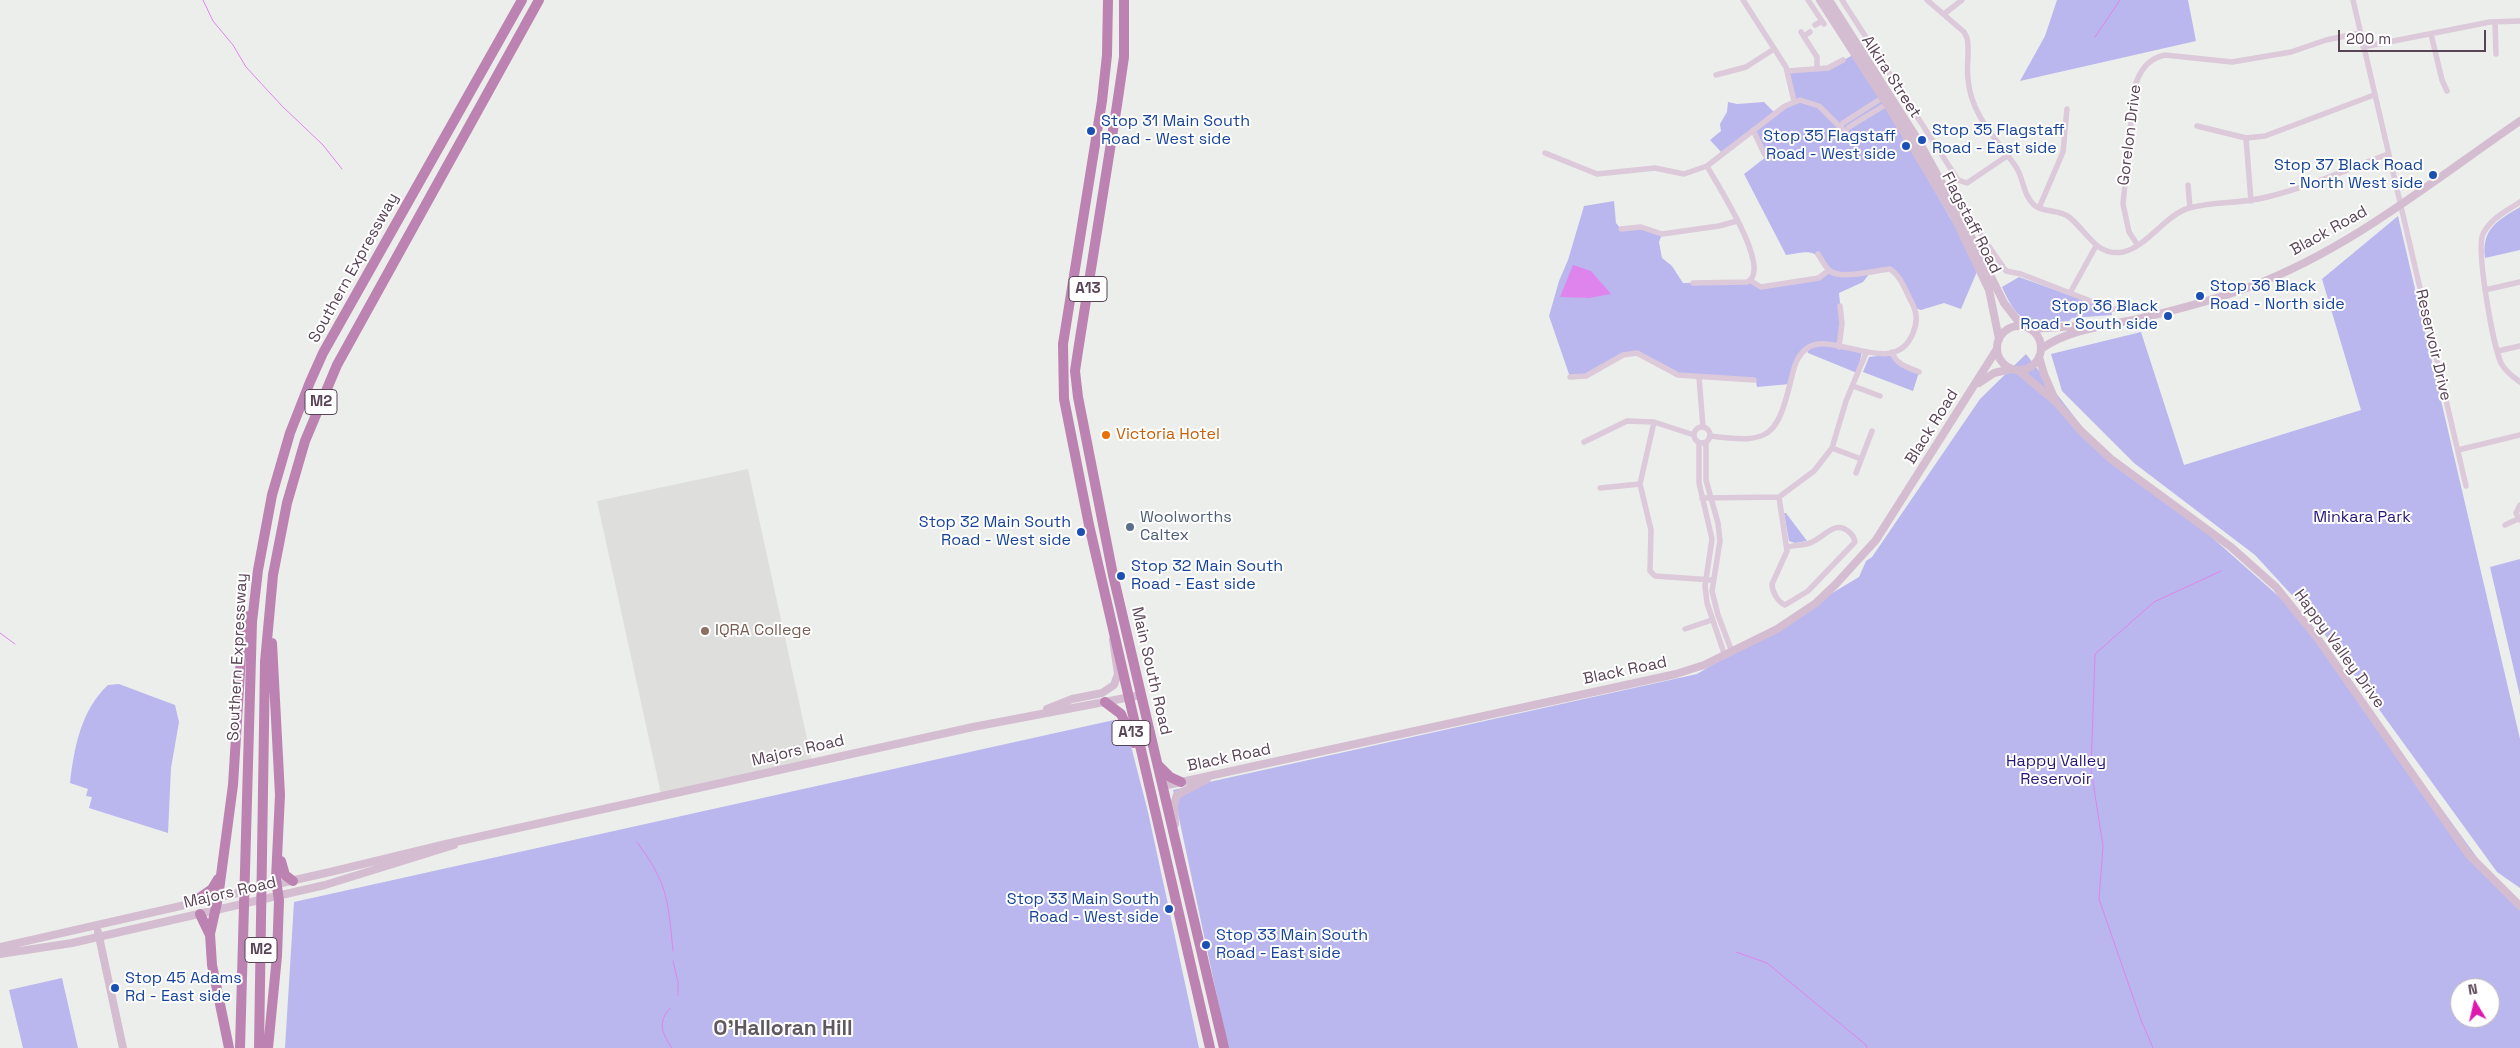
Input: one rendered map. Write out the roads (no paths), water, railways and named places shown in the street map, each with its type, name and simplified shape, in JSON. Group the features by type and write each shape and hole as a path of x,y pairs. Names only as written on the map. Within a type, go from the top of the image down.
{"highway":[{"name":"Southern Expressway","path":"240,1048 250,658 257,578 272,495 290,433 323,353 522,0"},
{"name":"Southern Expressway","path":"259,1048 264,673 270,600 286,503 305,441 337,365 539,0"},
{"name":"Main South Road","path":"1108,0 1107,55 1102,101 1063,344 1064,398 1075,459 1210,1048"},
{"name":"Main South Road","path":"1124,0 1124,57 1075,371 1078,396 1113,576 1224,1048"},
{"path":"1107,55 1124,57"},
{"path":"1075,459 1078,449 1070,401 1078,396"},
{"path":"229,1048 212,965 210,934 215,910 222,897 221,867 233,786 241,656 249,599 257,578"},
{"path":"268,1048 277,956 274,885 279,850 280,777 270,600"},
{"name":"A13","path":"1105,702 1121,714 1131,732 1137,755 1146,771"},
{"name":"A13","path":"1158,764 1170,777 1181,782"},
{"path":"1150,789 1163,786"},
{"path":"279,850 282,869 287,878 293,881"},
{"path":"192,903 214,886 221,867"},
{"path":"200,914 210,934"}],"main road":[{"name":"Flagstaff Road","path":"1820,0 1888,99 1954,204 2004,303 2026,328"},
{"name":"Flagstaff Road","path":"1829,0 1925,164 1972,252 1991,296 1999,339"},
{"name":"Black Road","path":"2040,353 2059,338 2209,299 2266,280 2333,246 2377,220 2520,122"},
{"name":"Black Road","path":"2026,328 2130,321"},
{"path":"2026,328 2037,336 2040,353 2031,367 2015,370 2001,362 1997,349 1999,339 2008,329 2026,328"},
{"name":"Black Road","path":"1163,786 1676,674 1728,654 1777,629 1816,603 1854,566 1876,540 1997,349"},
{"name":"Happy Valley Drive","path":"2040,353 2044,374 2056,402"},
{"name":"Black Road","path":"1974,387 1989,375 2015,370"},
{"name":"Happy Valley Drive","path":"2015,370 2056,402 2081,431 2112,459 2247,560 2290,602 2469,855 2520,906"},
{"name":"A13","path":"1031,715 1072,699 1102,693 1114,685 1118,674 1112,649 1113,625"},
{"name":"Majors Road","path":"0,947 293,881 446,844 1031,715 1141,695"},
{"name":"A13","path":"1174,836 1174,804 1177,795 1215,775"},
{"name":"Majors Road","path":"0,954 99,937 343,881 448,848 463,841"},
{"path":"96,926 123,1048"}],"street":[{"path":"1743,0 1787,71 1794,102"},
{"path":"1808,0 1823,22 1815,25"},
{"name":"Alkira Street","path":"1842,0 1958,180 1967,183 2007,156"},
{"path":"1928,0 1964,32 1967,38 1970,95 1988,131 2020,175 2026,194 2034,205 2039,208 2069,217 2096,246 2106,252 2121,252 2137,244 2172,217 2190,208 2251,201 2312,184 2388,154"},
{"path":"1944,14 1962,0"},
{"name":"Reservoir Drive","path":"2353,0 2466,486"},
{"path":"2495,22 2496,54"},
{"path":"2363,47 2495,22 2520,22"},
{"path":"1810,32 1803,34 1817,57 1817,68"},
{"name":"Gorelon Drive","path":"2137,244 2129,232 2124,215 2123,196 2134,90 2138,76 2144,67 2157,57 2165,55 2232,62 2291,52 2326,40 2360,33"},
{"path":"2430,34 2442,80 2448,91"},
{"path":"1716,75 1746,67 1774,49"},
{"path":"1787,71 1828,68 1843,60"},
{"path":"2197,126 2246,138 2265,136 2374,95"},
{"path":"1836,138 1842,129 1888,99"},
{"path":"1545,152 1597,174 1655,168 1673,174 1684,174 1707,166 1785,106 1794,102 1809,101 1819,106 1842,129"},
{"path":"2039,208 2062,152 2067,109"},
{"path":"1753,130 1765,155"},
{"path":"2246,138 2251,201"},
{"path":"1707,166 1754,257 1755,269 1751,280"},
{"path":"2188,185 2190,208"},
{"path":"2520,202 2495,218 2483,233 2481,250 2485,290 2498,350 2505,368 2520,382"},
{"path":"1621,229 1641,227 1662,234 1719,226 1737,221"},
{"path":"1974,225 2006,271 2021,274 2110,309 2121,309"},
{"path":"2070,293 2096,246"},
{"path":"1711,436 1744,441 1760,437 1773,429 1785,404 1799,356 1816,344 1866,353 1892,352 1904,347 1911,339 1917,318 1915,308 1897,274 1890,270 1870,273 1835,274 1829,270 1818,254"},
{"path":"1751,280 1761,288 1819,278 1829,270"},
{"path":"1693,283 1742,283 1751,280"},
{"path":"2485,290 2520,282"},
{"path":"1839,347 1842,323 1840,306"},
{"path":"2498,350 2520,346"},
{"path":"1892,352 1894,360 1920,372"},
{"path":"1570,377 1586,376 1623,355 1637,353 1678,375 1754,380"},
{"path":"1702,498 1710,496 1779,497 1814,471 1832,448 1846,401 1866,353"},
{"path":"1699,377 1703,427"},
{"path":"1853,386 1880,396"},
{"path":"1584,442 1627,421 1654,422 1694,435 1699,443 1699,483 1712,539 1706,603 1728,654"},
{"path":"1654,422 1640,484 1651,530 1649,566 1652,575 1709,580"},
{"path":"1694,435 1697,429 1703,427 1709,430 1711,436"},
{"path":"1856,473 1872,431"},
{"path":"1711,436 1706,443 1706,480 1718,524 1720,541 1709,580 1728,654"},
{"path":"2458,450 2520,436"},
{"path":"1699,443 1706,443"},
{"path":"1832,448 1861,459"},
{"path":"1600,488 1640,484"},
{"path":"1779,497 1787,556 1772,584 1772,590 1781,603 1785,605 1808,591 1855,542 1853,535 1841,527 1828,531 1809,544 1787,547"},
{"path":"2505,525 2519,519 2517,509 2520,504"},
{"path":"1685,629 1712,620"}],"waterway":[{"path":"203,0 213,21 233,45 246,67 282,106 323,145 342,169"},
{"path":"2095,37 2120,0"},
{"path":"2153,1048 2141,1020 2099,899 2103,846 2091,769 2095,654 2154,602 2221,571"},
{"path":"0,633 15,644"},
{"path":"637,842 655,870 665,893 670,918 673,951"},
{"path":"1736,952 1767,963 1866,1045 1867,1048"},
{"path":"673,961 678,982 678,995"},
{"path":"670,1008 663,1018 662,1028 672,1048"}],"place":[{"name":"Stop 31 Main South Road - West side","path":"1091,131"},
{"name":"Stop 35 Flagstaff Road - East side","path":"1922,140"},
{"name":"Stop 35 Flagstaff Road - West side","path":"1906,146"},
{"name":"Stop 37 Black Road - North West side","path":"2433,175"},
{"name":"Stop 36 Black Road - North side","path":"2200,296"},
{"name":"Stop 36 Black Road - South side","path":"2168,316"},
{"name":"Victoria Hotel","path":"1106,435"},
{"name":"Woolworths Caltex","path":"1130,527"},
{"name":"Stop 32 Main South Road - West side","path":"1081,532"},
{"name":"Stop 32 Main South Road - East side","path":"1121,576"},
{"name":"IQRA College","path":"705,631"},
{"name":"Stop 33 Main South Road - West side","path":"1169,909"},
{"name":"Stop 33 Main South Road - East side","path":"1206,945"},
{"name":"Stop 45 Adams Rd - East side","path":"115,988"}],"district":[{"name":"O'Halloran Hill","path":"783,1029"}],"park label":[{"name":"Minkara Park","path":"2362,518"},
{"name":"Happy Valley Reservoir","path":"2056,771"}]}
